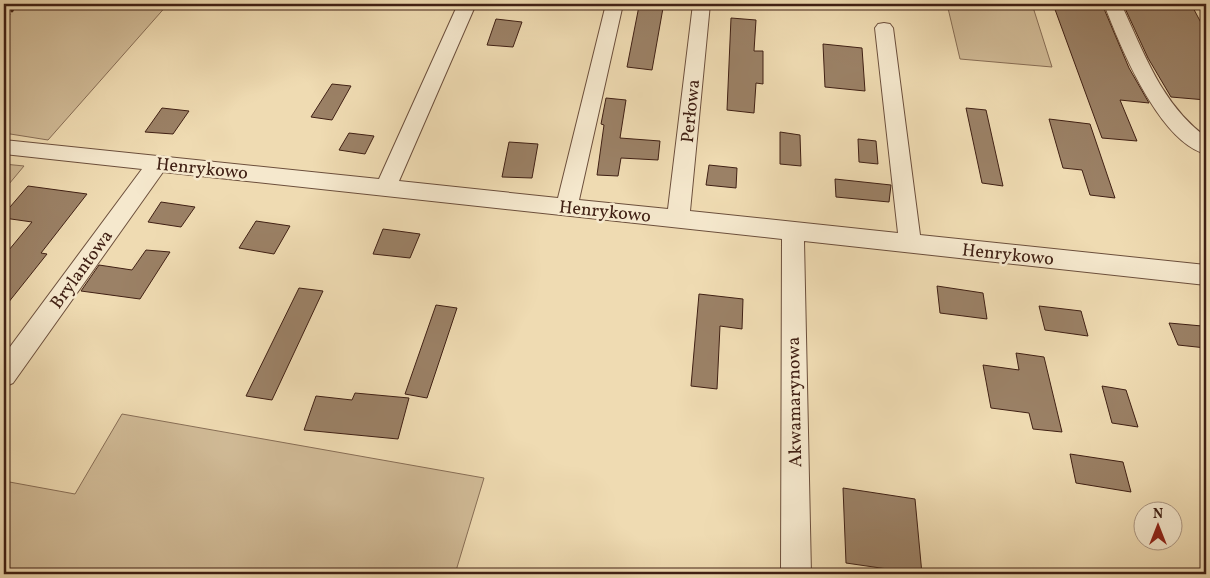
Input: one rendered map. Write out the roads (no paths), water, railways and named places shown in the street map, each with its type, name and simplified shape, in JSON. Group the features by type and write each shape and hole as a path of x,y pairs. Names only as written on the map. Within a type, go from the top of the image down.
{"street":[{"path":"386,187 466,4"},
{"path":"566,206 615,4"},
{"name":"Perłowa","path":"678,218 702,4"},
{"path":"1112,4 1167,113 1186,132 1206,146"},
{"path":"884,28 910,243"},
{"name":"Henrykowo","path":"4,146 1206,275"},
{"name":"Brylantowa","path":"4,375 158,163"},
{"name":"Akwamarynowa","path":"793,230 796,574"}]}
